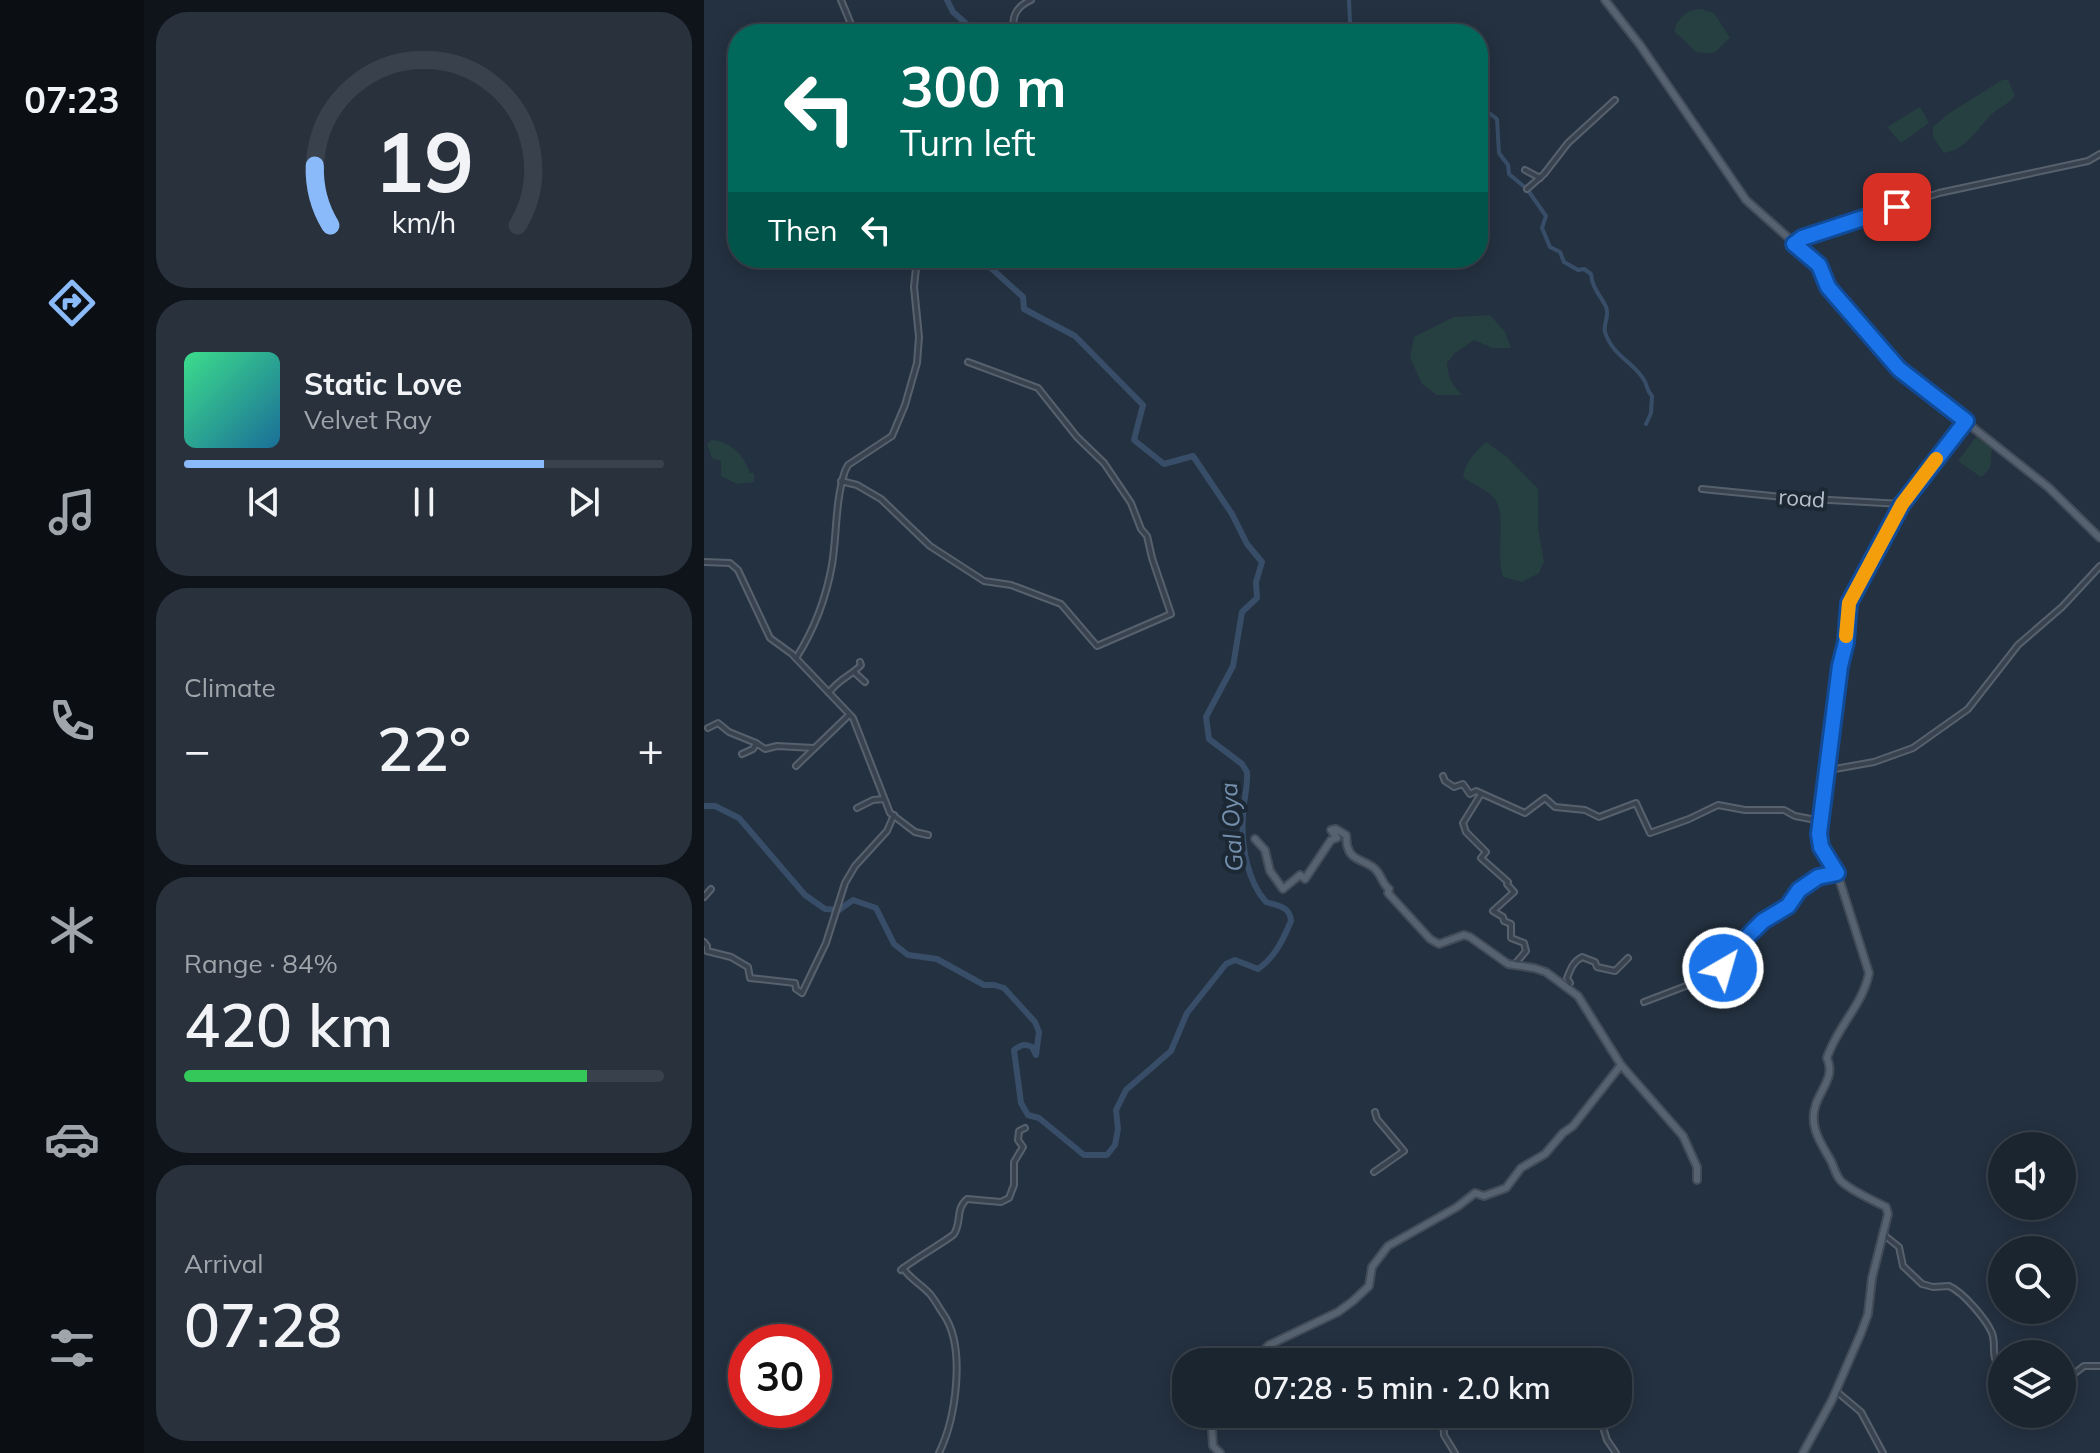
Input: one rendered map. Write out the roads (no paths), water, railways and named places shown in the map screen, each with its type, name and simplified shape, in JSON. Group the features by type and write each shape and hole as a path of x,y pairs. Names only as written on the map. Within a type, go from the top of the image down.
{"main road":[{"path":"1606,0 1746,200 1819,265 1828,287 1899,369 2048,487 2100,538"},
{"path":"1803,1453 1836,1391 1868,1314 1872,1278 1888,1214 1886,1207 1839,1180 1816,1137 1813,1121 1814,1108 1831,1068 1827,1058 1830,1049 1852,1012 1869,973 1837,873 1821,847 1819,834 1840,666 1846,642 1847,607 1902,504 1966,421"},
{"path":"1255,839 1265,850 1270,871 1283,889 1300,875 1305,879 1331,840 1337,838 1331,830 1336,829 1346,835 1347,847 1353,857 1373,867 1383,885 1389,889 1388,893 1430,939 1439,944 1464,935 1470,937 1514,965 1534,968 1567,986 1586,1005 1621,1065 1683,1136 1697,1167 1697,1180"},
{"path":"1266,1348 1338,1312 1353,1301 1369,1286 1372,1267 1388,1246 1457,1207 1475,1193 1484,1196 1506,1188 1521,1168 1545,1154 1577,1122 1621,1065"},
{"path":"1212,1428 1213,1446 1220,1453"}],"street":[{"path":"841,0 851,24"},
{"path":"1014,24 1020,5 1031,0"},
{"path":"1527,189 1540,178 1561,150 1615,100"},
{"path":"1794,244 1802,238 1939,193 2088,161 2100,154"},
{"path":"1525,170 1540,178"},
{"path":"796,658 824,600 832,564 841,481 848,465 892,436 915,373 918,349 914,287 916,268"},
{"path":"841,481 857,485 881,499 930,546 984,581 1011,585 1061,604 1097,646 1171,614 1147,536 1131,503 1104,463 1077,437 1038,388 968,362"},
{"name":"road","path":"1702,489 1902,504"},
{"path":"704,562 730,563 738,570 767,634 796,658 849,715 863,742 884,799 894,815 920,835 928,835"},
{"path":"1829,770 1874,762 1913,748 1968,709 2011,653 2062,607 2100,566"},
{"path":"829,693 845,675 854,672 861,665 860,662"},
{"path":"854,672 865,682"},
{"path":"796,766 849,715"},
{"path":"708,728 718,723 729,732 765,749 777,746 814,748"},
{"path":"742,754 753,749 756,743"},
{"path":"1443,776 1454,787 1463,784 1470,794 1476,791 1525,813 1545,798 1555,807 1585,810 1599,817 1636,803 1650,833 1723,804 1745,810 1784,810 1795,816 1822,822"},
{"path":"1481,794 1463,823 1466,832 1486,852 1481,858 1508,882 1514,892 1493,911 1511,924 1511,938 1524,943 1526,951 1514,965"},
{"path":"857,808 873,800 884,799"},
{"path":"704,942 707,951 731,957 748,967 750,978 795,983 796,989 802,993 826,943 840,899 855,866 886,833 894,815"},
{"path":"1644,1002 1712,976 1727,965 1760,923 1788,906 1799,890 1818,877 1837,873"},
{"path":"704,897 711,889"},
{"path":"1567,986 1571,969 1582,957 1595,962 1597,967 1615,971 1628,958"},
{"path":"1374,1172 1404,1151 1377,1119 1375,1112"},
{"path":"939,1453 956,1386 957,1348 944,1315 928,1292 902,1269 922,1253 951,1237 963,1201 1001,1202 1009,1198 1014,1185 1014,1162 1023,1147 1018,1140 1019,1131 1025,1128"},
{"path":"1883,1234 1899,1247 1903,1266 1922,1284 1952,1287 1970,1303 1992,1333 1993,1340"},
{"path":"2076,1372 2084,1366 2100,1366"},
{"path":"1836,1391 1861,1412 1883,1453"},
{"path":"1444,1428 1444,1435 1455,1453"},
{"path":"1603,1428 1616,1453"}],"waterway":[{"name":"Gal Oya","path":"947,0 953,12 967,24"},
{"path":"1349,0 1351,24"},
{"path":"1488,113 1497,119 1499,153 1508,165 1509,174 1527,189 1546,216 1542,228 1550,247 1560,252 1564,262 1591,274 1607,310 1605,332 1609,341 1640,374 1652,396 1651,413 1646,424"},
{"name":"Gal Oya","path":"704,806 715,806 739,818 805,895 825,909 839,910 853,900 876,908 894,944 908,955 937,959 984,985 1004,988 1035,1022 1039,1032 1036,1055 1027,1045 1014,1050 1021,1103 1028,1115 1039,1118 1084,1155 1107,1155 1115,1145 1118,1129 1116,1110 1126,1090 1171,1051 1187,1013 1226,964 1235,960 1258,969 1274,954 1285,935 1290,916 1283,907 1266,902 1259,893 1244,850 1243,811 1247,772 1242,764 1209,739 1206,717 1233,666 1242,612 1257,598 1256,582 1262,562 1247,544 1232,514 1193,456 1164,464 1134,440 1143,405 1075,336 1024,309 1023,297 991,268"}]}
